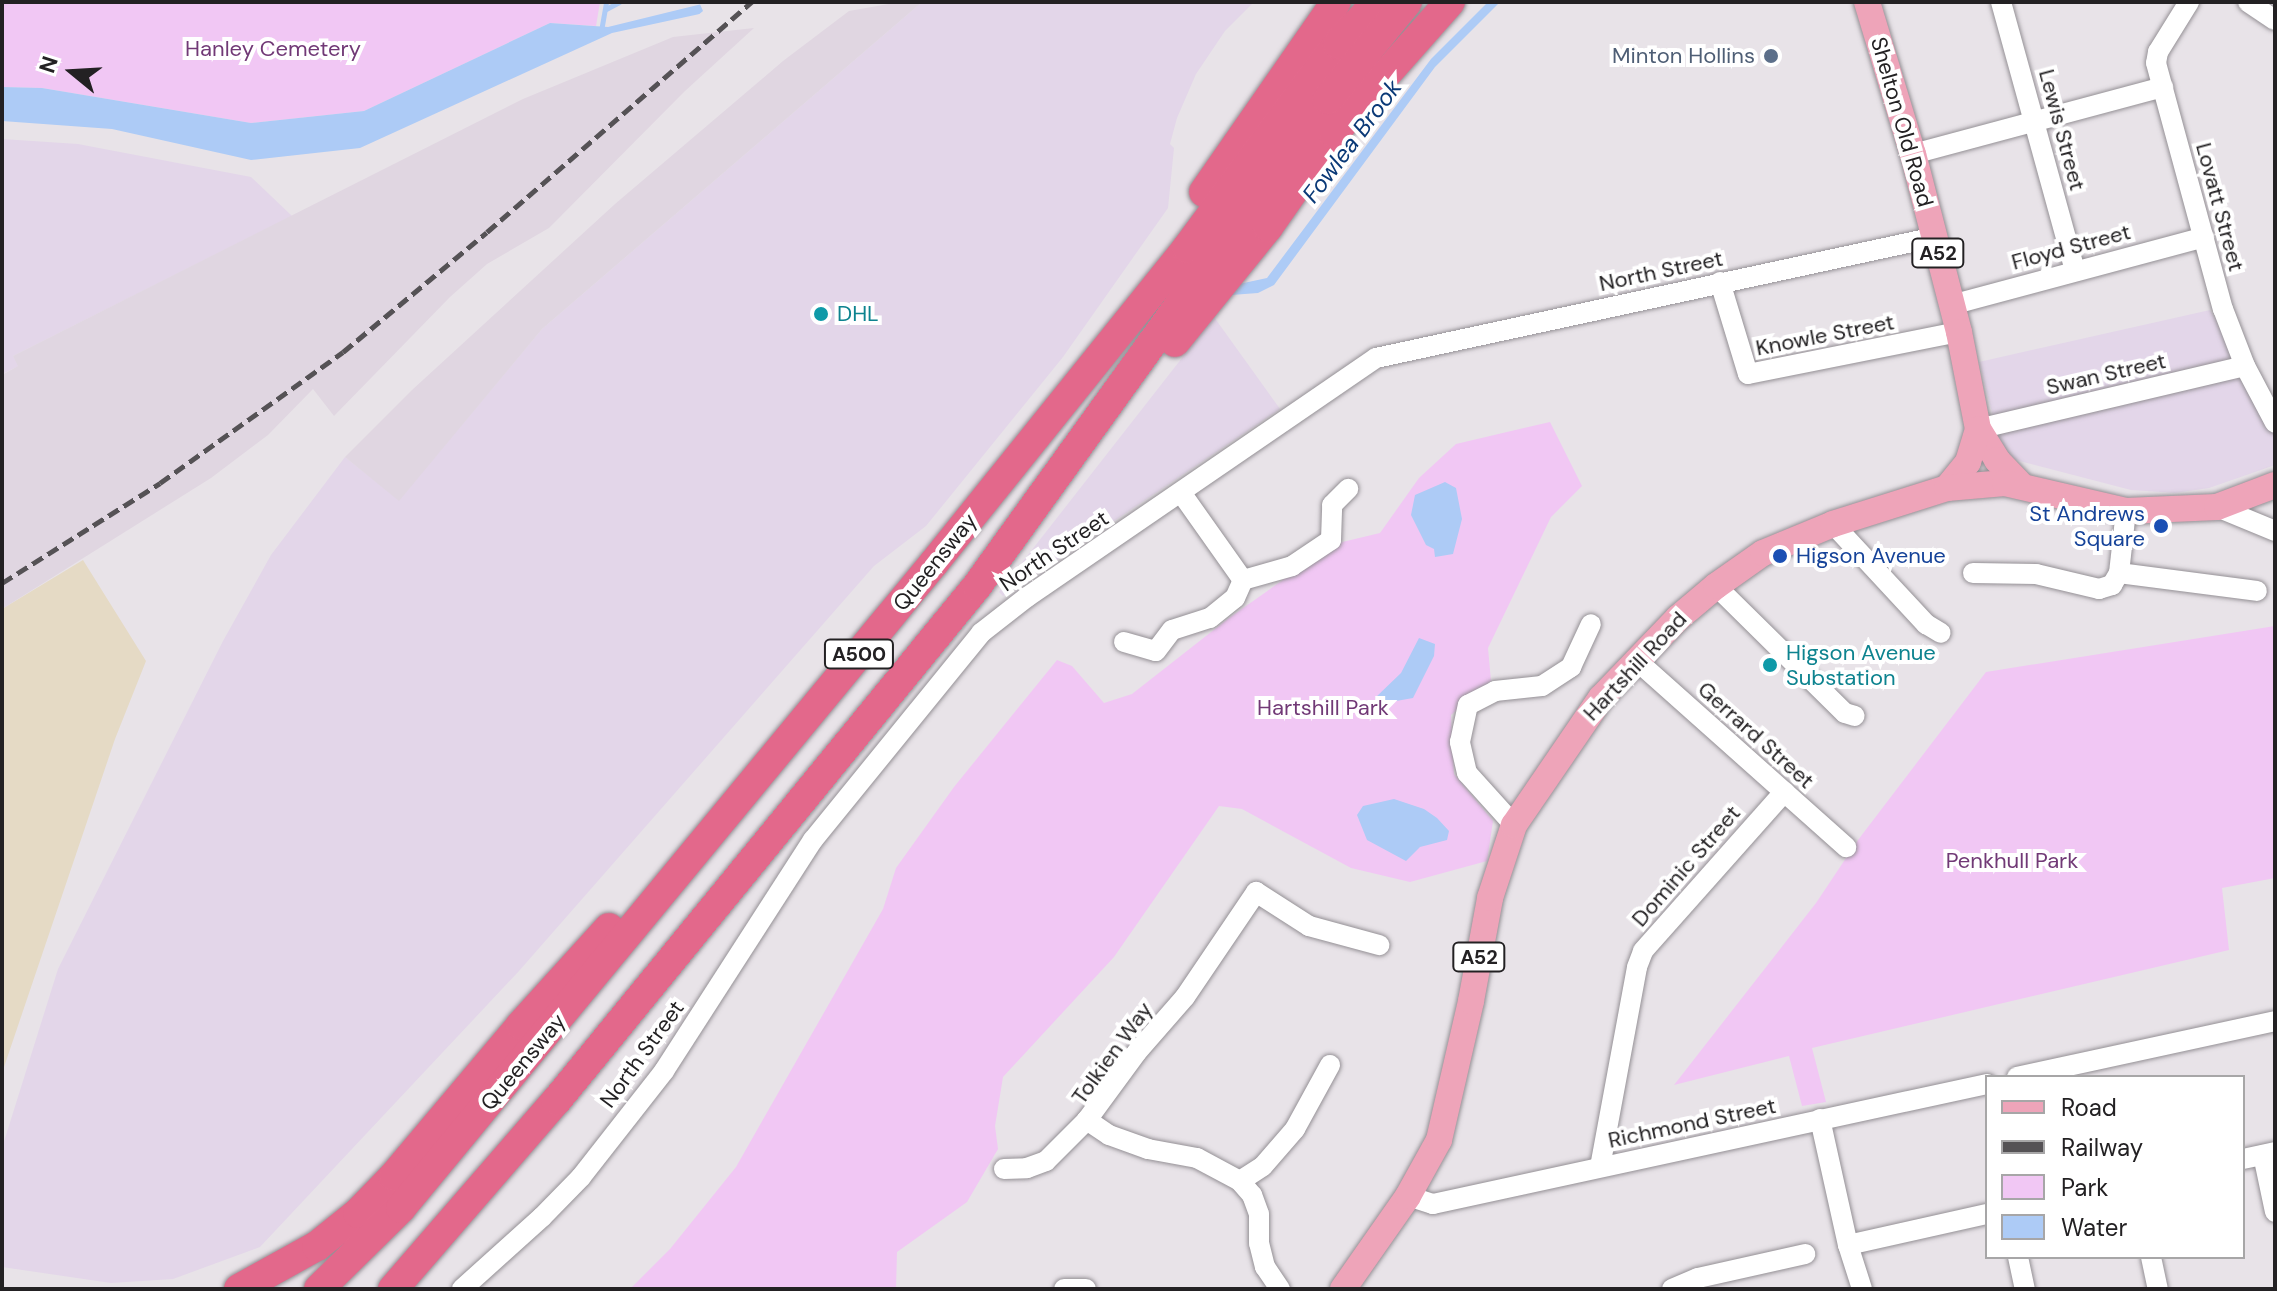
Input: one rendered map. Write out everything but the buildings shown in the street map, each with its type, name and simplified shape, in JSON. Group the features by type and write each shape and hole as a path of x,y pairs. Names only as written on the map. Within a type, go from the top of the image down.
{"highway":[{"path":"934,563 1120,313 1336,2"},
{"name":"Queensway","path":"319,1289 411,1196 934,563 1187,248 1338,44 1377,2"},
{"name":"Queensway","path":"393,1289 557,1100 977,586 1328,99 1407,2"},
{"path":"977,586 1062,492 1149,374 1268,227 1334,133 1450,2"},
{"path":"239,1289 317,1246 394,1176 559,982 807,716"},
{"path":"415,1289 557,1100"}],"main road":[{"name":"Shelton Old Road","path":"1867,2 1935,237 1959,332 1978,429 1997,460 2021,485"},
{"path":"1947,488 1968,462 1978,429"},
{"name":"Hartshill Road","path":"1343,1289 1408,1196 1439,1140 1471,1001 1490,898 1514,825 1566,744 1635,659 1716,586 1763,553 1833,524 1947,488 1985,483 2021,485 2126,511 2217,507 2275,485"}],"street":[{"name":"Lewis Street","path":"2001,2 2075,271"},
{"name":"Lovatt Street","path":"2189,2 2158,52 2156,63 2223,309 2245,366 2275,423"},
{"path":"2255,4 2275,20"},
{"path":"1913,154 2163,87"},
{"name":"North Street","path":"462,1289 581,1177 664,1071 813,840 989,624 1376,358 1935,237"},
{"name":"Floyd Street","path":"1951,305 2204,237"},
{"name":"Knowle Street","path":"1720,282 1748,374 1959,332"},
{"name":"Swan Street","path":"1978,429 2245,366"},
{"path":"1243,580 1292,566 1331,540 1332,505 1348,489"},
{"path":"1182,494 1243,580"},
{"path":"2217,507 2275,531"},
{"path":"1973,573 2015,582 2036,574 2099,589 2112,585 2119,573 2126,511"},
{"path":"1833,524 1926,624 1941,633"},
{"path":"2119,573 2257,591"},
{"path":"1124,642 1156,651 1172,630 1210,618 1235,598 1243,580"},
{"path":"1716,586 1845,713 1855,716"},
{"path":"1514,825 1467,773 1460,742 1468,705 1495,691 1542,686 1571,667 1591,624"},
{"name":"Gerrard Street","path":"1635,659 1846,847"},
{"name":"Dominic Street","path":"1600,1167 1637,967 1643,951 1784,792"},
{"name":"Tolkien Way","path":"1240,1181 1197,1158 1148,1149 1109,1135 1087,1120 1137,1052 1185,997 1256,892 1309,926 1379,945"},
{"path":"2026,1075 2275,1021"},
{"path":"1280,1289 1265,1267 1259,1243 1259,1214 1252,1195 1240,1181 1263,1166 1295,1129 1330,1065"},
{"name":"Richmond Street","path":"1408,1196 1433,1204 1985,1084"},
{"path":"1820,1119 1848,1245 1862,1289"},
{"path":"1004,1169 1027,1168 1046,1161 1087,1120"},
{"path":"2260,1156 2275,1212"},
{"path":"1848,1245 1985,1214"},
{"path":"1672,1289 1805,1254"},
{"path":"2018,1259 2025,1289"},
{"path":"2151,1259 2158,1289"},
{"path":"1064,1289 1086,1289"}],"shaded area":[{"path":"900,2 922,2 542,329 399,501 345,457 412,390 615,204 783,61 849,11"},
{"path":"922,2 1254,2 1225,31 1196,74 1177,118 1170,144 1174,148 1168,208 1063,357 926,526 874,566 519,971 260,1247 173,1279 111,1283 2,1267 2,1148 58,969 223,641 271,555 345,457 399,500 542,329"},
{"path":"754,28 685,91 549,228 487,264 450,297 334,416 313,389 268,435 211,478 2,609 2,375 18,366 13,356 523,99 673,37"},
{"path":"2,139 78,144 251,177 292,216 13,356 19,366 2,374"},
{"path":"2210,310 2265,406 2275,439 2275,465 2209,488 2175,493 2131,490 2012,459 1999,440 1979,362"},
{"path":"1214,317 1280,409 1003,596 999,592"},
{"path":"83,560 146,661 115,739 2,1073 2,609"}],"green space":[{"name":"Hanley Cemetery","path":"2,2 600,2 596,26 550,23 364,111 251,123 42,88 2,87"},
{"name":"Hartshill Park","path":"1550,422 1582,486 1551,517 1488,648 1491,681 1451,715 1454,774 1493,821 1487,861 1410,882 1351,868 1242,809 1219,806 1114,957 1003,1077 995,1126 998,1149 967,1202 897,1252 896,1289 630,1289 670,1249 736,1167 883,909 896,868 954,787 1057,660 1072,666 1104,703 1132,694 1229,618 1334,544 1380,533 1419,478 1456,444"},
{"name":"Penkhull Park","path":"2275,626 2275,878 2222,888 2229,950 1812,1048 1826,1102 1802,1106 1789,1056 1674,1085 1816,903 1858,840 1986,672"}],"water":[{"path":"710,2 755,2 612,33 360,148 251,160 112,129 2,121 2,87 42,88 251,123 364,111 550,23 608,27"},
{"path":"1488,2 1500,2 1435,67 1274,285 1258,293 1231,295 1239,284 1267,278 1431,59"},
{"path":"1445,482 1456,488 1462,519 1453,554 1435,557 1434,549 1426,545 1411,515 1415,495"},
{"path":"1419,638 1435,644 1434,656 1413,698 1385,703 1375,698 1401,673"},
{"path":"1394,799 1424,809 1437,818 1449,831 1447,840 1420,847 1406,861 1367,840 1357,815 1363,806"}],"pier":[{"path":"699,2 759,2 756,6 697,16 703,11"}],"waterway":[{"path":"601,31 606,2"},
{"path":"606,9 619,2"}],"railway":[{"path":"2,583 160,483 343,352 487,232 752,2"}],"place":[{"name":"Minton Hollins","path":"1771,56"},
{"name":"DHL","path":"821,314"},
{"name":"St Andrews Square","path":"2161,526"},
{"name":"Higson Avenue","path":"1780,556"},
{"name":"Higson Avenue Substation","path":"1770,665"}],"water label":[{"name":"Fowlea Brook","path":"1352,141"}]}
